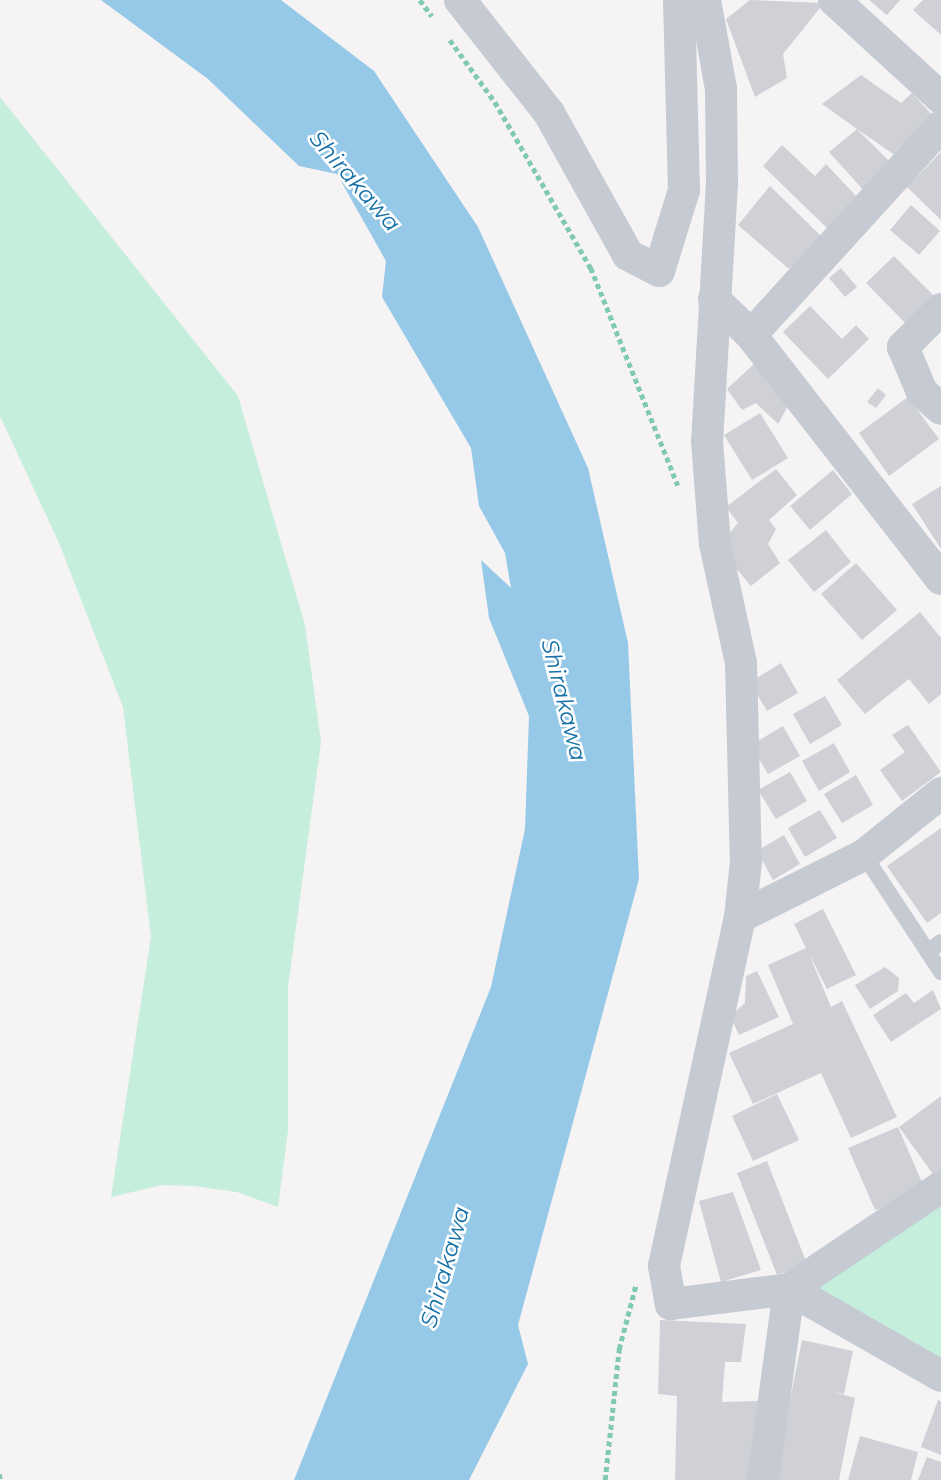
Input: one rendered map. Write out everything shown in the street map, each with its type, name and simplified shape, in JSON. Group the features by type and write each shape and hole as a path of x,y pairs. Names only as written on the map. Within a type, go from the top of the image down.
{"street":[{"path":"460,0 549,113 628,256 659,271 684,190 680,0"},
{"path":"705,0 721,89 706,441 715,544 740,663 746,861 740,917 664,1266 671,1304 789,1289 941,1187"},
{"path":"834,0 941,98"},
{"path":"751,335 941,126"},
{"path":"714,299 751,335 941,579"},
{"path":"941,309 904,348 922,392 941,409"},
{"path":"740,917 864,855 941,793"},
{"path":"789,1289 941,1376"},
{"path":"763,1480 789,1289"}],"lane":[{"path":"864,855 934,947 941,972"}],"path":[{"path":"420,0 438,24"},
{"path":"446,35 495,102 591,268 680,489"},
{"path":"606,1480 619,1349 637,1278"},
{"path":"0,1474 0,1480"}],"green space":[{"path":"0,97 238,396 305,625 321,742 288,987 288,1130 278,1207 237,1192 194,1186 162,1185 111,1197 151,937 123,707 59,543 0,416"},
{"path":"941,1187 941,1376 789,1289"}],"water":[{"name":"Shirakawa","path":"101,0 281,0 374,71 478,227 588,468 628,643 639,879 518,1325 528,1364 469,1480 294,1480 491,987 525,829 529,716 489,618 481,560 511,588 505,553 479,506 471,448 382,297 386,261 337,174 299,166 208,79"}],"building":[{"path":"750,0 824,3 783,54 787,78 755,97 726,19"},
{"path":"869,0 900,0 887,15"},
{"path":"923,0 941,0 941,35 913,10"},
{"path":"861,75 901,103 912,93 934,117 896,156 822,104"},
{"path":"857,129 891,163 866,193 829,152"},
{"path":"782,145 815,176 826,164 858,198 830,231 763,166"},
{"path":"941,152 941,220 907,187"},
{"path":"770,186 823,238 789,269 738,225"},
{"path":"911,205 940,231 919,255 890,230"},
{"path":"894,256 940,302 911,329 866,283"},
{"path":"841,268 857,287 845,297 829,278"},
{"path":"810,306 842,339 856,325 869,339 828,379 783,332"},
{"path":"754,364 788,406 778,424 756,403 742,410 727,389"},
{"path":"878,388 886,395 876,408 867,402"},
{"path":"908,397 939,439 889,476 859,433"},
{"path":"760,413 788,458 752,480 724,435"},
{"path":"776,469 797,495 769,520 776,529 768,544 780,563 751,586 724,554 732,546 726,537 738,523 726,507"},
{"path":"833,470 852,494 810,530 790,506"},
{"path":"941,486 941,549 912,504"},
{"path":"826,530 851,562 814,592 788,560"},
{"path":"856,563 897,610 862,640 821,594"},
{"path":"920,612 941,638 941,694 929,704 909,679 865,714 837,680"},
{"path":"781,663 798,693 767,711 750,682"},
{"path":"825,696 842,725 810,744 793,714"},
{"path":"908,725 941,772 902,801 880,770 905,752 892,735"},
{"path":"783,726 800,756 768,774 751,745"},
{"path":"834,743 850,772 819,791 802,761"},
{"path":"790,772 807,801 776,819 758,790"},
{"path":"856,775 873,805 842,823 824,794"},
{"path":"820,810 837,838 805,857 788,828"},
{"path":"941,828 941,913 927,923 887,866"},
{"path":"784,835 800,864 773,880 757,851"},
{"path":"823,909 856,975 827,989 809,954 831,1007 842,1001 897,1117 851,1138 821,1073 753,1104 729,1053 793,1024 768,965 806,948 794,924"},
{"path":"885,967 899,978 898,991 870,1009 855,985"},
{"path":"757,971 779,1017 739,1035 730,1016 745,1003 746,976"},
{"path":"933,990 941,1009 891,1042 873,1015 906,993 914,1003"},
{"path":"777,1094 799,1140 753,1161 732,1116"},
{"path":"941,1096 941,1178 938,1181 899,1127"},
{"path":"898,1127 928,1196 875,1210 848,1148"},
{"path":"767,1161 807,1264 777,1275 737,1173"},
{"path":"733,1192 761,1270 721,1282 699,1201"},
{"path":"660,1320 746,1324 741,1362 725,1362 722,1402 760,1401 749,1480 675,1480 677,1396 658,1394"},
{"path":"802,1340 853,1351 844,1394 833,1392 855,1398 839,1480 774,1480"},
{"path":"938,1400 941,1401 941,1455 921,1447"},
{"path":"860,1436 918,1452 911,1480 848,1480"},
{"path":"927,1457 941,1462 941,1480 918,1480"}]}
